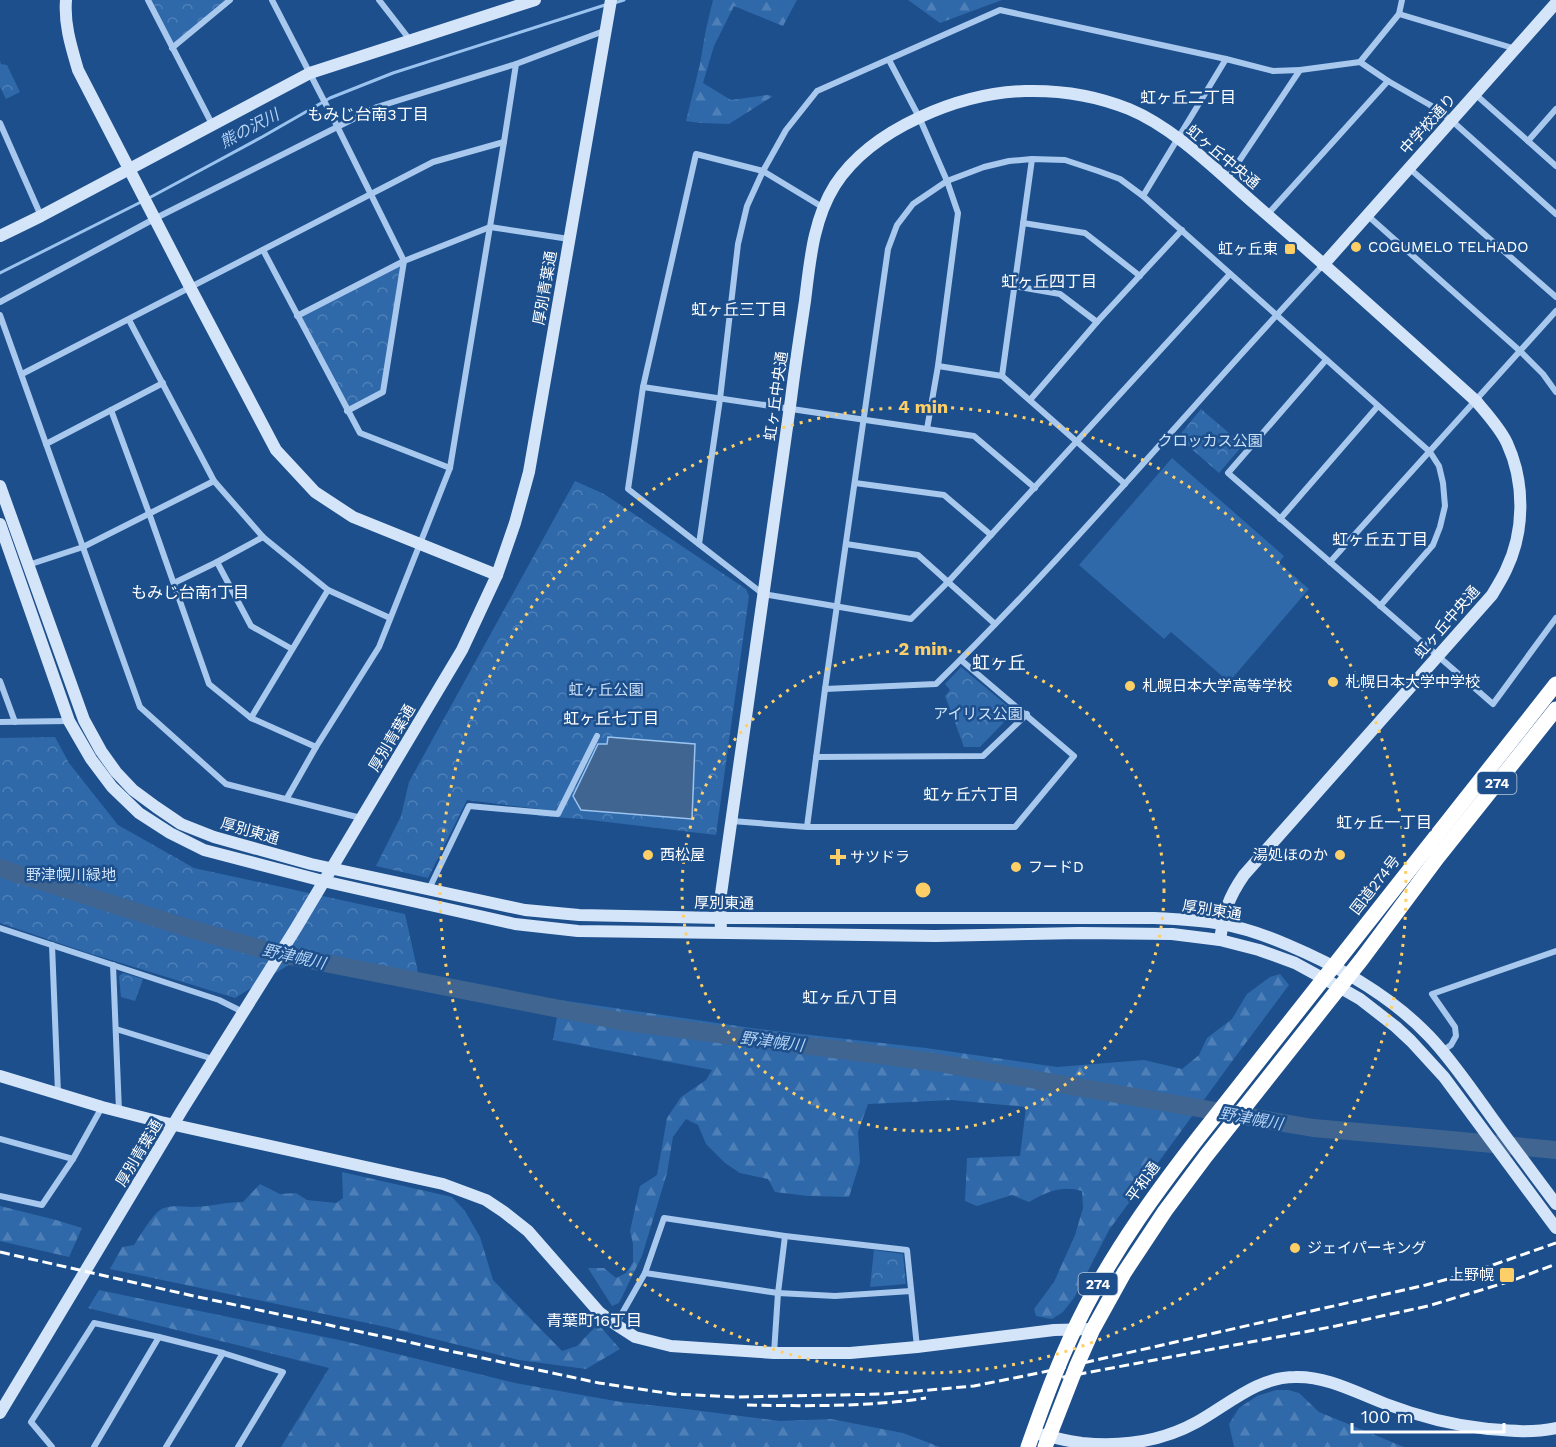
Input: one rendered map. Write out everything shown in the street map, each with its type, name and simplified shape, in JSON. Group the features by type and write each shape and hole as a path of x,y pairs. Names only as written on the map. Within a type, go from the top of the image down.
{"highway":[{"name":"国道274号","path":"1329,972 1556,684"},
{"name":"274","path":"1047,1441 1094,1329 1124,1273 1150,1232 1183,1186 1438,857 1556,709"},
{"name":"平和通","path":"1031,1440 1055,1372 1074,1330 1099,1282 1128,1235 1156,1193 1198,1138 1329,972"}],"street":[{"path":"66,0 68,39 78,70 276,450 315,492 353,517 497,574"},
{"path":"148,0 212,124"},
{"path":"172,48 230,0"},
{"path":"272,0 404,261 383,392 347,411"},
{"path":"379,0 411,41"},
{"path":"0,236 212,124 313,78 411,41 535,0"},
{"name":"厚別青葉通","path":"0,1413 462,650 497,574 515,523 529,472 611,0"},
{"path":"1360,62 1399,14 1402,0"},
{"name":"中学校通り","path":"1323,265 1556,3"},
{"path":"699,544 720,399 738,244 747,206 786,130 817,91 1000,10 1273,71 1360,62 1451,120 1556,214"},
{"path":"1399,14 1516,49"},
{"path":"0,302 152,213 377,107 516,64 604,31"},
{"path":"1143,196 1226,59"},
{"path":"888,60 919,117 958,213 938,366 927,429"},
{"path":"287,798 316,747 379,648 450,468 516,64"},
{"path":"1226,179 1300,70"},
{"path":"1267,215 1388,81"},
{"name":"虹ヶ丘中央通","path":"721,932 720,901 789,408 814,237 824,208 843,174 881,138 895,129 919,117 970,98 1024,91 1066,93 1130,109 1179,139 1476,401 1506,442 1515,465 1521,517 1517,539 1507,569 1492,594 1244,875 1227,903 1220,940"},
{"path":"1475,94 1556,165"},
{"path":"1528,141 1556,109"},
{"path":"0,123 41,216"},
{"path":"22,374 433,162 504,142"},
{"path":"824,208 763,171 696,154 643,387 628,489 763,594 837,607 911,619 1035,488 1230,274"},
{"path":"1002,376 1032,159"},
{"path":"807,827 888,249 897,225 913,204 947,182 984,167 1032,159 1065,160 1120,179 1182,230 1430,452 1439,466 1443,483 1445,506 1440,527 1433,545 1380,606"},
{"path":"1409,168 1556,297"},
{"path":"1367,214 1520,351 1543,374 1556,392"},
{"path":"1023,223 1085,233 1140,276"},
{"path":"297,316 404,261 490,227 569,239"},
{"path":"1030,400 1096,322 1182,230"},
{"path":"263,250 360,433 450,468"},
{"path":"825,689 936,684 1125,484 1323,265"},
{"path":"1014,286 1060,294 1096,322"},
{"path":"1330,562 1556,311"},
{"path":"0,315 140,707 226,783 362,818"},
{"path":"129,320 214,481 263,537 328,590 390,618"},
{"path":"1326,360 1228,473 1492,704 1556,618"},
{"path":"938,366 1002,376 1125,484"},
{"path":"46,444 163,383"},
{"path":"643,387 974,436 1035,488"},
{"path":"1280,519 1378,406"},
{"path":"111,410 209,684 251,718 316,747"},
{"path":"22,568 83,547 214,481"},
{"path":"855,483 944,495 991,535"},
{"name":"厚別東通","path":"0,486 22,568 69,721 91,759 112,787 139,813 170,833 204,850 323,881 515,924 578,931 935,936 1172,934 1220,940 1329,972 1344,980 1366,983 1403,1012 1442,1051 1556,1204"},
{"name":"厚別東通","path":"0,524 22,568 84,720 101,751 133,790 181,824 214,837 330,868 525,910 579,915 720,918 1154,918 1222,924 1269,937 1316,957 1329,972"},
{"path":"174,583 263,537"},
{"path":"846,544 918,555 995,624"},
{"path":"217,562 251,626 292,649"},
{"path":"251,718 328,590"},
{"path":"731,821 807,827 1015,827 1074,756 961,660"},
{"path":"0,681 15,722"},
{"path":"816,757 983,756 1027,714"},
{"path":"0,722 84,720"},
{"path":"428,890 469,806 558,814 597,736"},
{"path":"1080,918 1080,933"},
{"path":"0,928 219,1000 244,1012"},
{"path":"52,945 58,1094"},
{"path":"1442,1051 1451,1045 1456,1036 1455,1027 1432,994 1556,951"},
{"path":"113,965 119,1112"},
{"name":"厚別東通","path":"1344,980 1360,999 1411,1041 1444,1077 1556,1228"},
{"path":"116,1029 214,1059"},
{"path":"0,1076 119,1112 443,1184 486,1200 528,1231 599,1312 635,1337 672,1346 774,1353 850,1353 1047,1331 1094,1329"},
{"path":"0,1196 42,1205 73,1158 102,1107"},
{"path":"0,1139 73,1158"},
{"path":"615,1324 645,1274 664,1218 785,1236 907,1250 917,1347"},
{"path":"774,1353 785,1236"},
{"path":"645,1274 778,1293 835,1296 911,1291"},
{"path":"52,1447 30,1422 94,1323 223,1353 283,1372 238,1447"},
{"path":"94,1447 159,1337"},
{"path":"166,1447 223,1353"},
{"path":"1031,1440 1095,1445 1143,1443 1164,1437 1197,1422 1266,1382 1292,1377 1330,1382 1439,1422 1517,1431 1543,1431 1556,1428"}],"green space":[{"path":"148,0 230,0 172,48"},
{"path":"713,0 797,0 783,26 734,6 714,46 703,83 731,100 773,96 729,124 686,121"},
{"path":"908,0 1002,0 940,23"},
{"path":"0,61 1,64 7,65 20,92 6,99 0,87"},
{"path":"404,261 383,392 347,411 297,316"},
{"name":"クロッカス公園","path":"1201,409 1243,445 1219,473 1178,437"},
{"path":"1172,458 1284,556 1279,563 1309,589 1229,682 1171,632 1164,639 1079,565"},
{"name":"虹ヶ丘公園","path":"575,481 604,494 746,589 749,596 716,835 538,816 539,809 467,800 428,878 376,866 401,816 409,782"},
{"name":"アイリス公園","path":"961,667 1010,708 1010,716 980,747 964,747 945,696 950,690 945,684"},
{"name":"野津幌川緑地","path":"55,737 69,763 118,825 194,868 405,914 419,977 310,952 235,998 0,923 0,738"},
{"path":"123,973 143,979 135,1001 121,997 119,976"},
{"path":"1280,974 1289,985 1109,1230 1074,1298 1063,1312 1052,1319 1036,1316 1034,1309 1054,1282 1075,1235 1083,1208 1082,1191 1054,1190 1029,1202 1012,1195 977,1206 965,1201 967,1158 1020,1156 1026,1107 952,1100 868,1104 858,1132 860,1162 849,1197 775,1192 768,1179 740,1173 725,1163 706,1144 698,1125 686,1119 673,1137 667,1173 642,1256 619,1303 612,1306 588,1268 604,1268 616,1278 626,1273 633,1262 630,1231 640,1186 657,1175 667,1118 681,1097 706,1080 712,1070 553,1040 560,1000 758,1029 926,1048 1057,1067 1144,1060 1182,1069 1199,1055 1207,1038 1232,1019 1247,994 1270,977"},
{"path":"342,1172 452,1197 465,1211 480,1237 493,1280 562,1351 577,1346 598,1324 620,1349 586,1369 519,1360 386,1327 110,1269 122,1247 134,1245 153,1218 163,1209 243,1202 260,1184 280,1194 296,1193 307,1200 336,1203 343,1198"},
{"path":"0,1206 82,1228 69,1257 0,1241"},
{"path":"874,1250 903,1254 906,1284 870,1287"},
{"path":"99,1290 344,1341 515,1383 621,1402 780,1421 831,1419 903,1433 940,1447 281,1447 329,1368 88,1308"},
{"path":"1276,1390 1299,1393 1319,1412 1404,1447 1234,1447 1229,1424 1239,1408 1257,1396"}],"shaded area":[{"path":"608,737 695,744 692,819 581,810 573,796 598,744 607,744"}],"waterway":[{"name":"熊の沢川","path":"614,3 624,0"},
{"name":"熊の沢川","path":"149,198 330,98 393,73 605,5"},
{"name":"熊の沢川","path":"0,273 143,201"},
{"name":"野津幌川","path":"0,868 184,927 279,954 626,1022 933,1062 1313,1128 1556,1150"}],"railway":[{"path":"0,1252 599,1383 673,1394 735,1397 885,1394 974,1386 1426,1285 1470,1273 1556,1243"},
{"path":"1048,1380 1336,1326 1428,1306 1511,1281 1556,1264"},
{"path":"747,1405 814,1406 926,1398"}],"place":[{"name":"COGUMELO TELHADO","path":"1356,247"},
{"name":"虹ヶ丘東","path":"1290,249"},
{"name":"札幌日本大学中学校","path":"1333,682"},
{"name":"札幌日本大学高等学校","path":"1130,686"},
{"name":"西松屋","path":"648,855"},
{"name":"湯処ほのか","path":"1340,855"},
{"name":"サツドラ","path":"838,857"},
{"name":"フードD","path":"1016,867"},
{"name":"ジェイパーキング","path":"1295,1248"},
{"name":"上野幌","path":"1507,1275"}],"district":[{"name":"虹ヶ丘二丁目","path":"1188,97"},
{"name":"もみじ台南3丁目","path":"368,114"},
{"name":"虹ヶ丘四丁目","path":"1049,281"},
{"name":"虹ヶ丘三丁目","path":"739,309"},
{"name":"虹ヶ丘五丁目","path":"1380,539"},
{"name":"もみじ台南1丁目","path":"190,592"},
{"name":"虹ヶ丘","path":"999,663"},
{"name":"虹ヶ丘七丁目","path":"611,718"},
{"name":"虹ヶ丘六丁目","path":"971,794"},
{"name":"虹ヶ丘一丁目","path":"1384,822"},
{"name":"虹ヶ丘八丁目","path":"850,997"},
{"name":"青葉町16丁目","path":"594,1320"}]}
